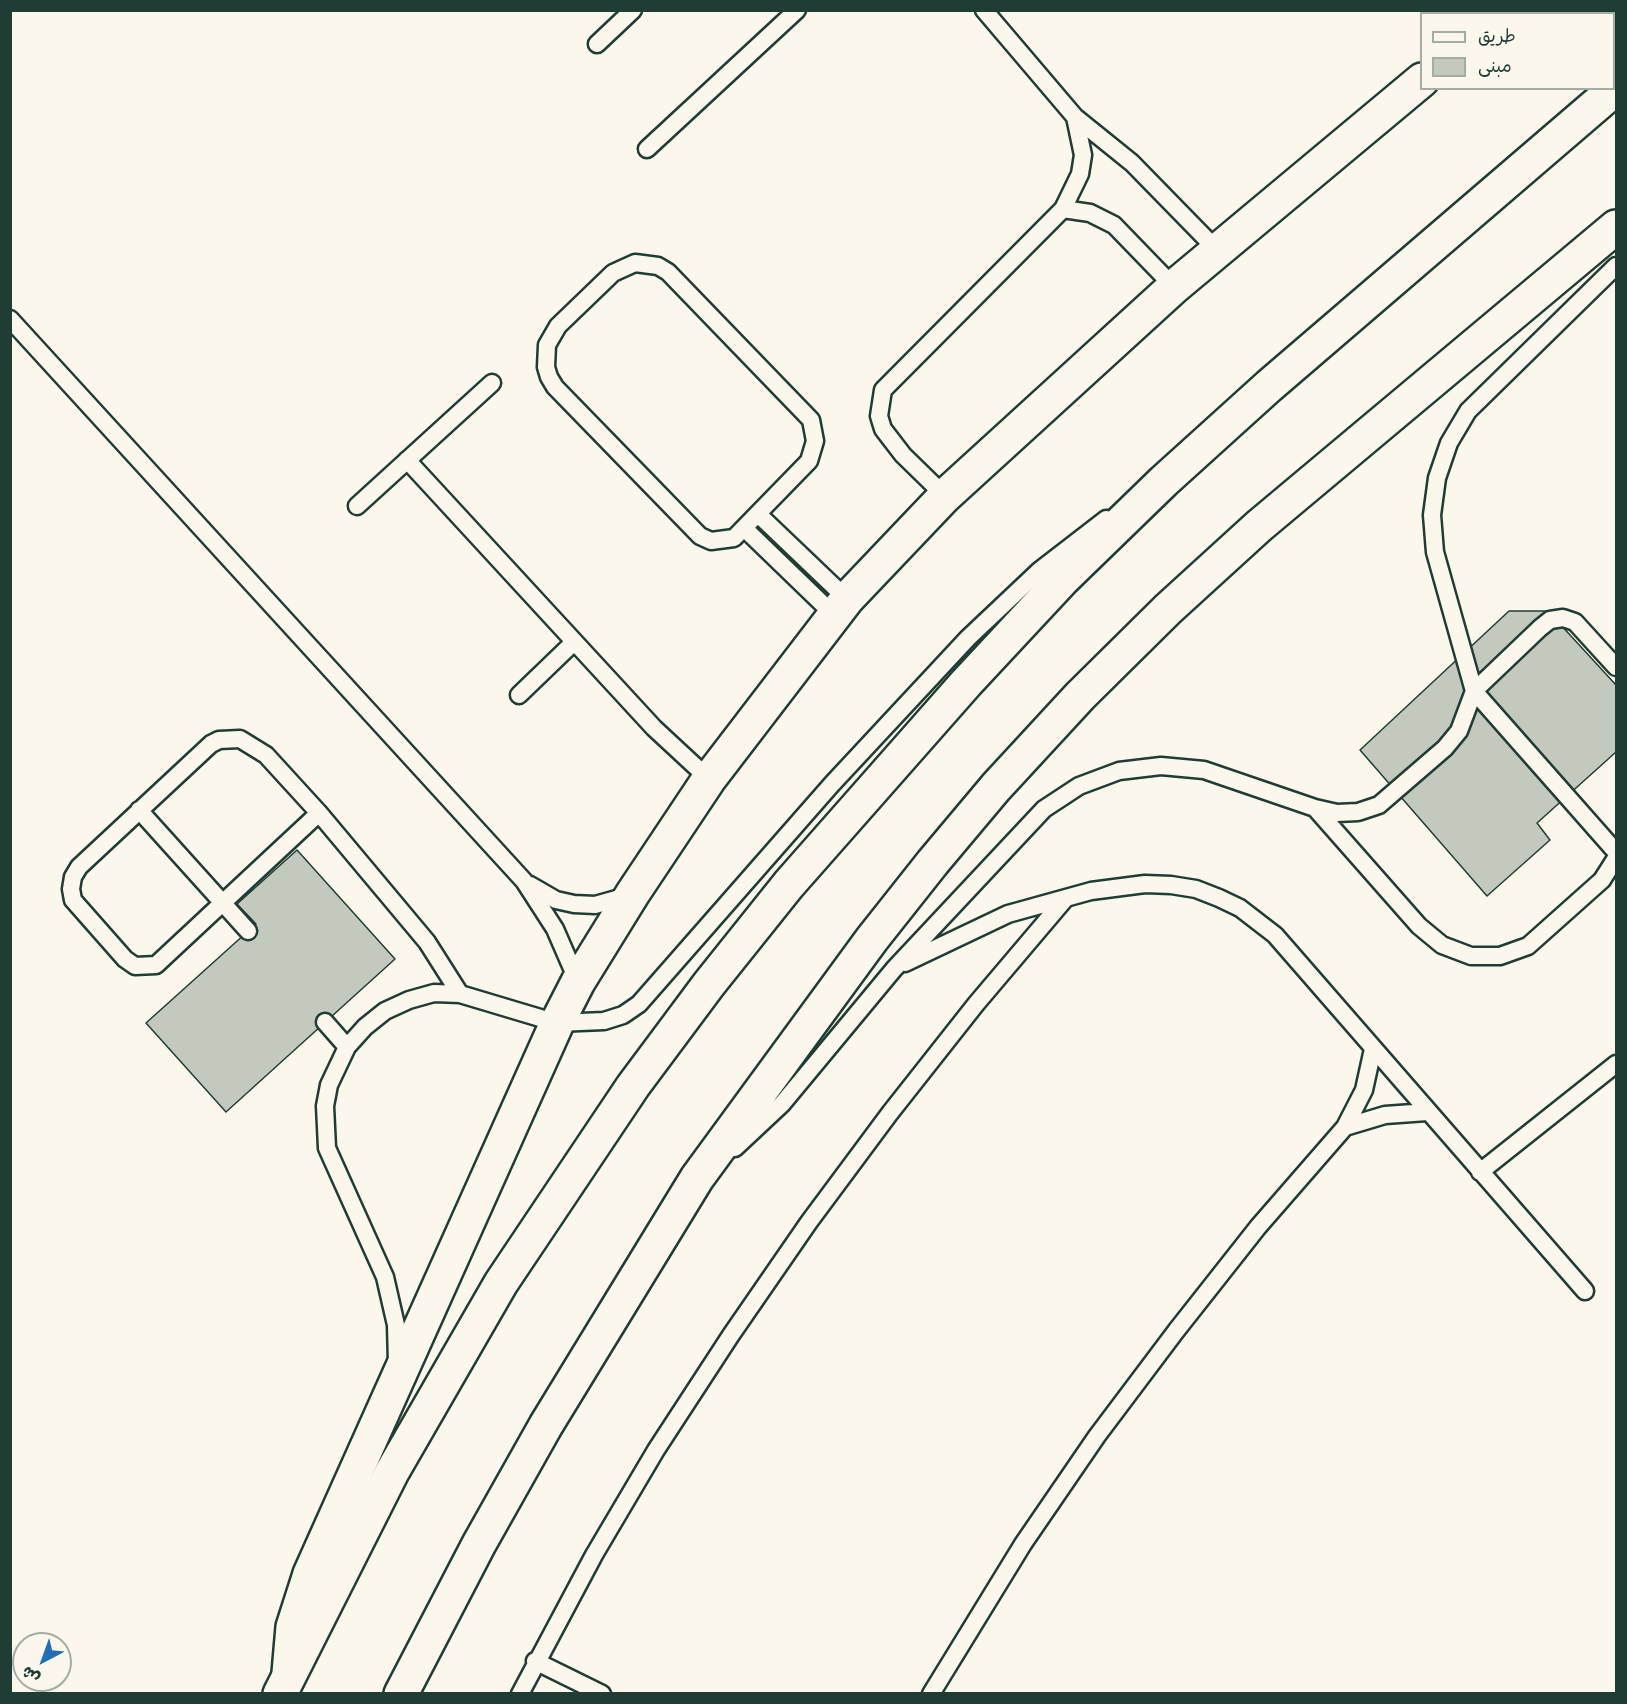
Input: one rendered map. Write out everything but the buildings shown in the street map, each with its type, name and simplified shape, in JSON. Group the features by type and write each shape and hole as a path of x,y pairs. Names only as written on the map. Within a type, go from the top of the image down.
{"street":[{"path":"285,1683 298,1604 557,1023 578,982 633,893 709,779 840,607 945,496 1174,287 1420,82"},
{"path":"285,1683 392,1472 445,1376 560,1191 633,1086 709,984 789,884 1031,614 1164,481 1269,386 1615,90"},
{"path":"402,1694 479,1544 546,1425 697,1178 865,948 933,862 996,787 1080,696 1168,609 1259,526 1617,227"}],"lane":[{"path":"597,44 633,10"},
{"path":"647,149 797,10"},
{"path":"984,10 1075,117 1132,163 1217,250"},
{"path":"945,496 903,455 883,429 879,416 884,390 1063,209 1080,174 1083,155 1075,117"},
{"path":"1063,209 1090,213 1114,225 1174,287"},
{"path":"646,263 668,272 811,420 815,441 809,461 758,513 734,538 722,542 700,536 555,387 549,377 545,356 551,335 613,273 623,267 646,263"},
{"path":"1617,266 1468,411 1449,443 1437,478 1432,515 1435,552 1474,692 1617,852"},
{"path":"10,319 524,881 555,929 578,982"},
{"path":"357,506 492,383"},
{"path":"407,460 654,728 709,779"},
{"path":"398,1378 396,1325 385,1277 327,1148 325,1106 329,1085 347,1047 365,1027 385,1011 409,1000 434,993 460,994 557,1023 581,1024 604,1021 622,1015 639,1004 832,784 968,638 1040,570 1078,539 1164,481"},
{"path":"758,513 840,607"},
{"path":"744,528 840,607"},
{"path":"697,1178 782,1104 894,969 1044,808 1079,786 1119,771 1161,766 1204,770 1315,808 1337,813 1358,812 1379,805 1388,799 1445,747 1459,731 1474,692 1540,628 1556,619 1575,622 1617,667"},
{"path":"519,695 574,642"},
{"path":"319,813 156,966 146,968 135,966 125,959 80,910 71,889 73,877 79,867 211,744 230,738 240,739 258,748 319,813 427,942 460,994"},
{"path":"1315,808 1419,926 1442,945 1471,956 1500,956 1528,946 1602,880 1617,858"},
{"path":"139,810 248,931"},
{"path":"524,881 556,900 574,904 595,905 633,893"},
{"path":"894,969 961,934 1008,914 1091,891 1146,884 1196,890 1219,898 1240,908 1275,935 1585,1291"},
{"path":"520,1694 535,1661 594,1555 656,1450 802,1232 890,1113 976,1004 1065,899"},
{"path":"326,1022 347,1047"},
{"path":"931,1694 1023,1544 1097,1436 1176,1330 1258,1227 1345,1127 1364,1090 1373,1049"},
{"path":"1480,1172 1617,1064"},
{"path":"1345,1127 1385,1114 1427,1112"},
{"path":"535,1661 602,1694"}]}
